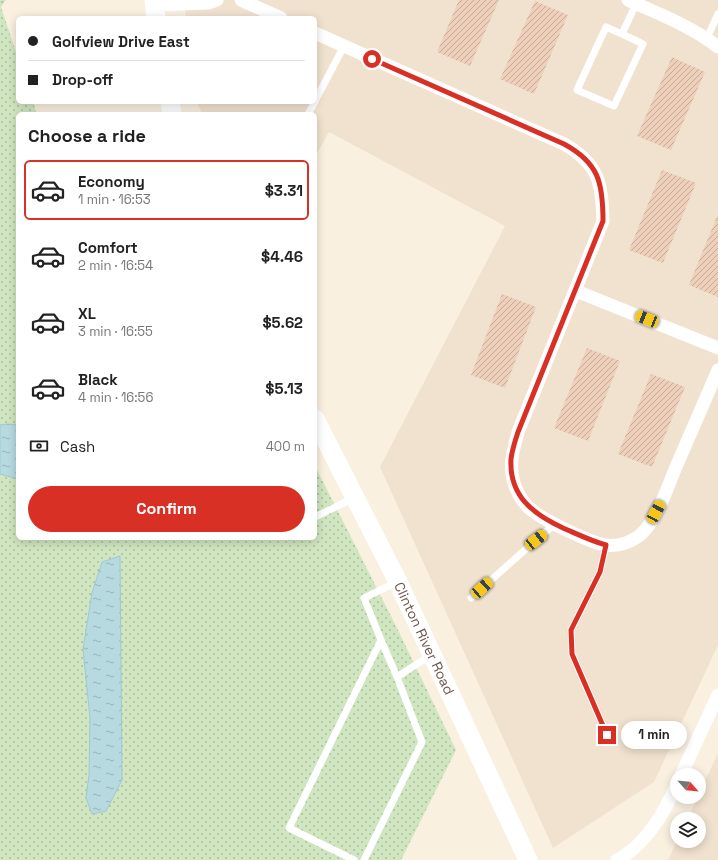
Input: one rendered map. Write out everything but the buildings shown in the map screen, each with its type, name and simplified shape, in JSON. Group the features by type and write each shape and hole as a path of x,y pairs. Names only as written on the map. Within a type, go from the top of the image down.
{"street":[{"path":"155,8 209,4 217,0"},
{"path":"241,0 277,16"},
{"path":"632,2 686,26 718,47"},
{"path":"317,34 564,144 584,156 596,173 602,188 603,221 518,432 511,458 513,479 522,499 528,507 555,524 593,541 606,545 618,545 629,542 638,536 649,524 662,500 718,370"},
{"path":"576,291 718,348"},
{"name":"Clinton River Road","path":"317,423 398,582 528,860"},
{"path":"684,768 718,695"},
{"path":"617,860 628,853 646,837 654,826 670,797"}],"lane":[{"path":"622,34 632,2"},
{"path":"706,38 718,14"},
{"path":"606,26 622,34 644,44 614,106 577,90 606,26"},
{"path":"317,98 344,46"},
{"path":"317,516 355,498"},
{"path":"471,598 555,524"},
{"path":"606,545 600,572 571,630 572,654 607,735"},
{"path":"364,860 422,742 364,598 398,582"},
{"path":"354,860 289,828 381,640"},
{"path":"397,677 431,655"}],"shaded area":[{"path":"184,0 718,0 718,645 654,782 553,848 380,467 505,226 329,132 317,153 317,112 201,112 198,104 317,104 317,16 186,16"},
{"path":"718,753 718,860 668,860 674,848 706,848 706,812 690,812 694,804 706,804 706,779"}],"green space":[{"path":"0,0 6,0 1,7 16,52 16,104 34,104 36,112 16,112 16,540 317,540 317,470 397,628 456,750 401,860 0,860"}],"water":[{"path":"0,425 16,425 16,478 0,474"},
{"path":"120,556 122,780 106,811 92,814 86,798 89,775 90,718 83,649 92,593 102,562"}],"route":[{"path":"372,59 575,150 584,156 596,173 602,188 603,221 518,432 511,458 513,479 516,489 528,507 555,524 593,541 606,545 600,572 571,630 572,654 607,735"}]}
